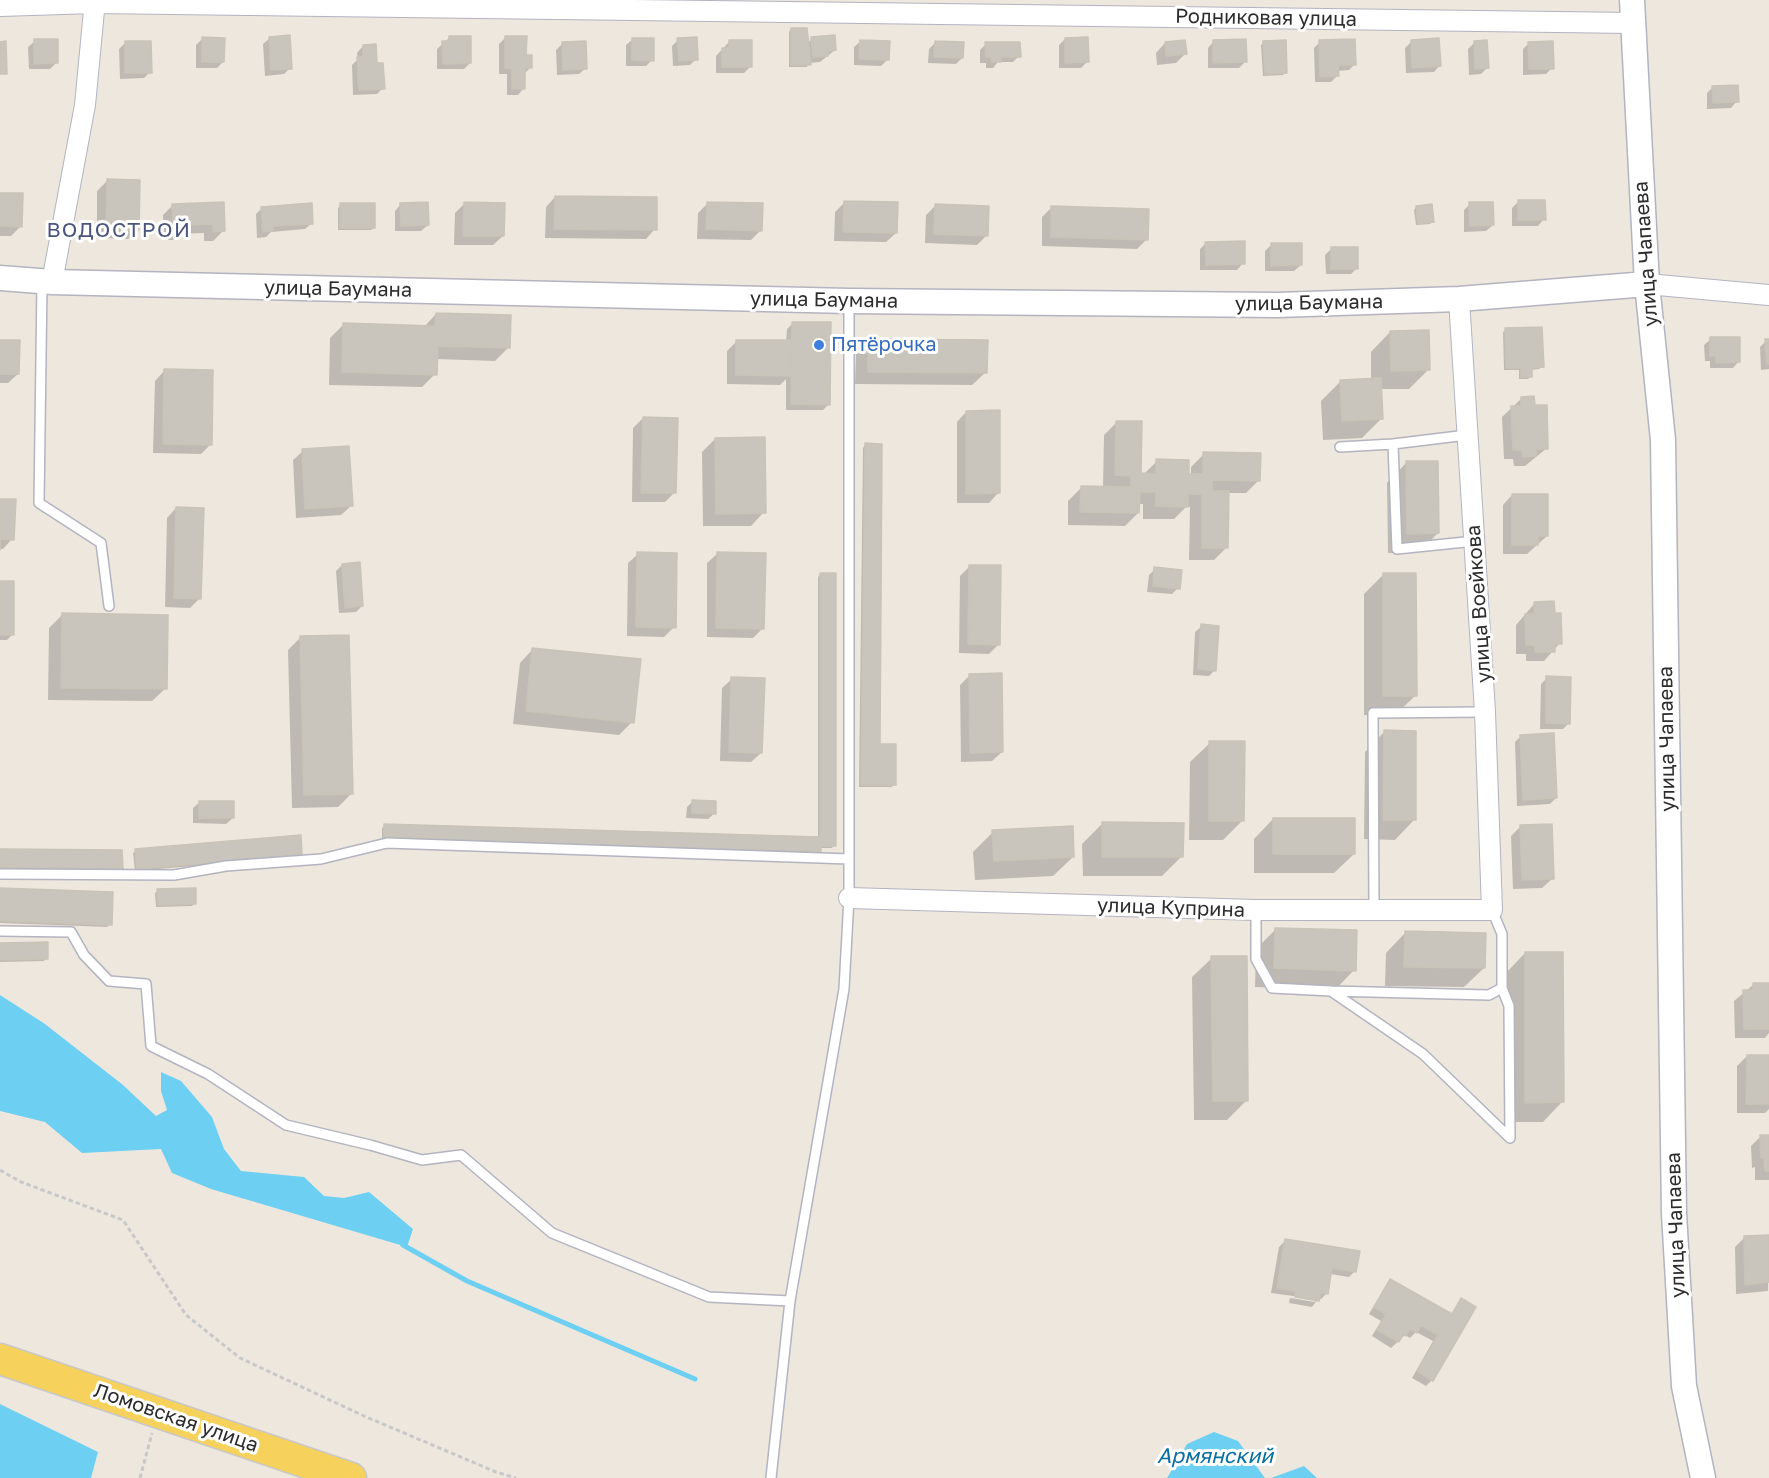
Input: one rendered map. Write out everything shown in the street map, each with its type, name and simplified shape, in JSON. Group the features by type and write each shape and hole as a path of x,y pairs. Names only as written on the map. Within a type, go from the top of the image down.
{"main road":[{"name":"Ломовская улица","path":"0,1359 351,1478"}],"street":[{"name":"Родниковая улица","path":"0,6 95,2 1633,11"},
{"path":"47,281 85,105 95,2"},
{"name":"улица Чапаева","path":"1633,11 1647,284 1663,440 1674,1213 1684,1386 1703,1478"},
{"name":"улица Баумана","path":"0,278 849,300 1277,305 1459,299 1647,284"},
{"path":"1647,284 1769,295"},
{"name":"улица Воейкова","path":"1459,299 1485,712 1492,910"},
{"name":"улица Куприна","path":"849,898 1256,910 1492,910"}],"lane":[{"path":"47,281 39,503 100,543 109,606"},
{"path":"771,1478 790,1301 844,989 849,898 849,300"},
{"path":"1340,447 1393,444 1467,435"},
{"path":"1393,444 1397,549 1475,541"},
{"path":"1374,911 1373,712 1485,712"},
{"path":"0,874 174,875 226,866 321,859 387,843 849,859"},
{"path":"1256,910 1256,959 1272,988 1489,996 1502,988"},
{"path":"1331,991 1423,1054 1510,1138 1509,1006 1502,988 1502,934 1492,910"},
{"path":"0,931 71,932 84,955 109,981 146,984 151,1046 208,1074 286,1125 370,1144 422,1160 461,1155 552,1233 709,1297 790,1301"}],"path":[{"path":"0,1170 21,1182 123,1220 186,1315 240,1358 364,1416 496,1472 516,1478"},
{"path":"140,1478 158,1412"}],"water":[{"path":"0,995 45,1024 123,1085 156,1116 167,1110 161,1091 161,1072 181,1081 212,1117 224,1149 241,1171 304,1177 324,1196 344,1198 369,1192 413,1229 407,1247 211,1189 172,1173 161,1149 82,1153 45,1122 0,1111"},
{"path":"0,1404 98,1452 91,1478 0,1478"},
{"name":"Армянский","path":"1214,1432 1238,1441 1265,1478 1167,1478 1187,1444"},
{"name":"Армянский","path":"1304,1466 1317,1478 1271,1478"}],"building":[{"path":"791,28 807,28 811,65 791,65"},
{"path":"290,35 292,69 271,70 269,37"},
{"path":"835,35 836,50 828,51 828,56 813,57 811,37"},
{"path":"449,36 471,36 471,63 443,64 442,41 449,41"},
{"path":"505,36 527,36 526,55 532,55 532,68 525,68 525,89 512,89 512,68 505,68"},
{"path":"202,37 225,38 224,62 202,62"},
{"path":"697,37 698,60 679,61 677,38"},
{"path":"1088,37 1089,62 1065,63 1065,38"},
{"path":"632,38 654,38 654,61 632,60"},
{"path":"1439,38 1441,66 1412,68 1411,40"},
{"path":"34,39 58,39 58,63 34,64"},
{"path":"1246,39 1247,62 1213,63 1213,40"},
{"path":"1355,39 1356,65 1338,65 1339,76 1320,77 1319,40"},
{"path":"729,40 752,40 752,67 722,67 722,48 729,48"},
{"path":"860,40 890,41 889,60 859,59"},
{"path":"1185,40 1187,54 1166,56 1165,42"},
{"path":"1286,40 1287,73 1265,74 1263,41"},
{"path":"1487,40 1489,68 1475,69 1474,41"},
{"path":"6,41 7,74 0,74 0,42"},
{"path":"125,41 151,41 152,73 125,73"},
{"path":"586,41 587,69 563,70 562,42"},
{"path":"935,41 964,42 963,58 934,57"},
{"path":"1553,41 1554,69 1529,69 1528,42"},
{"path":"985,42 1020,42 1021,57 1001,57 1001,62 992,62 991,57 986,57"},
{"path":"376,44 377,63 383,63 385,89 359,90 357,57 363,57 363,45"},
{"path":"1738,85 1739,102 1713,103 1712,86"},
{"path":"107,179 140,180 139,230 106,229"},
{"path":"0,193 23,193 22,227 0,226"},
{"path":"555,196 657,197 657,230 554,229"},
{"path":"1518,200 1545,200 1546,220 1518,220"},
{"path":"844,201 898,202 897,233 843,232"},
{"path":"224,202 225,231 213,232 213,224 184,225 184,231 173,231 172,204"},
{"path":"428,202 429,225 401,226 400,203"},
{"path":"464,202 505,203 504,236 463,236"},
{"path":"707,202 763,203 762,231 706,229"},
{"path":"1469,202 1493,202 1494,225 1470,226"},
{"path":"312,203 313,224 273,226 273,231 263,232 261,207"},
{"path":"340,203 375,203 375,228 340,228"},
{"path":"935,204 989,206 988,236 934,234"},
{"path":"1432,204 1434,222 1418,224 1416,206"},
{"path":"1051,206 1149,209 1148,240 1051,237"},
{"path":"1245,241 1245,264 1206,265 1205,242"},
{"path":"1271,243 1302,243 1302,265 1271,266"},
{"path":"1331,247 1358,247 1358,269 1331,269"},
{"path":"436,313 511,315 510,348 438,346 437,375 342,372 343,323 435,326"},
{"path":"792,322 831,322 830,405 791,404"},
{"path":"1542,327 1544,367 1532,368 1532,377 1521,377 1521,368 1506,368 1505,328"},
{"path":"1429,330 1430,370 1391,371 1390,331"},
{"path":"1710,337 1740,337 1740,362 1716,363 1716,356 1710,356"},
{"path":"868,339 988,340 987,373 868,372"},
{"path":"1765,339 1769,339 1769,364 1767,364"},
{"path":"0,340 20,340 19,374 0,374"},
{"path":"736,340 792,340 792,376 736,375"},
{"path":"164,369 213,370 212,445 163,444"},
{"path":"1381,378 1383,419 1342,421 1340,380"},
{"path":"1534,396 1535,405 1547,405 1548,449 1536,449 1536,456 1523,457 1522,450 1513,450 1511,406 1521,406 1521,397"},
{"path":"1000,410 1000,493 966,494 966,411"},
{"path":"643,417 678,418 676,493 641,493"},
{"path":"1116,421 1142,421 1141,473 1156,474 1156,459 1189,460 1189,474 1203,474 1203,452 1261,453 1260,481 1212,480 1212,491 1229,491 1228,548 1202,548 1202,494 1188,494 1188,507 1156,506 1156,492 1140,492 1139,513 1080,512 1081,486 1131,487 1131,476 1115,475"},
{"path":"765,437 766,513 716,514 715,438"},
{"path":"865,443 882,444 880,744 896,744 896,785 861,785"},
{"path":"349,446 353,506 305,509 302,449"},
{"path":"1406,461 1438,461 1439,533 1407,534"},
{"path":"1512,494 1548,494 1548,536 1538,536 1538,545 1512,545"},
{"path":"0,499 16,499 14,540 0,539"},
{"path":"176,507 204,508 201,599 174,598"},
{"path":"637,552 677,553 676,628 636,627"},
{"path":"717,552 766,553 764,629 716,628"},
{"path":"360,562 363,606 345,608 342,564"},
{"path":"969,565 1001,565 1000,645 968,644"},
{"path":"1154,567 1182,570 1180,589 1153,586"},
{"path":"820,573 836,573 836,846 821,846 821,852 384,839 384,824 820,837"},
{"path":"1383,573 1416,573 1417,696 1383,696"},
{"path":"0,581 14,581 14,635 0,635"},
{"path":"1554,601 1555,613 1561,613 1562,644 1555,644 1555,652 1535,652 1535,645 1526,645 1525,614 1534,614 1534,602"},
{"path":"62,613 168,615 167,689 61,688"},
{"path":"1201,624 1219,626 1216,671 1198,669"},
{"path":"349,635 353,794 304,795 300,636"},
{"path":"532,648 641,659 634,723 526,711"},
{"path":"1002,673 1003,752 970,753 969,674"},
{"path":"1546,676 1571,677 1570,724 1546,723"},
{"path":"731,677 765,678 762,753 729,752"},
{"path":"1384,730 1416,731 1416,820 1383,820"},
{"path":"1554,733 1557,798 1523,800 1520,735"},
{"path":"1209,741 1245,741 1244,821 1209,821"},
{"path":"692,800 716,801 716,814 692,813"},
{"path":"199,801 234,801 234,818 199,818"},
{"path":"1273,818 1355,818 1355,854 1273,854"},
{"path":"1102,822 1184,823 1183,857 1102,857"},
{"path":"1552,824 1554,879 1522,880 1520,825"},
{"path":"1073,826 1074,857 994,861 992,830"},
{"path":"301,835 302,855 137,869 135,849"},
{"path":"0,849 122,850 123,869 0,867"},
{"path":"0,888 113,892 112,925 0,921"},
{"path":"196,888 196,904 158,905 157,889"},
{"path":"1275,928 1357,930 1356,971 1274,968"},
{"path":"1405,931 1486,933 1485,968 1404,967"},
{"path":"48,942 48,959 0,960 0,943"},
{"path":"1525,952 1563,952 1564,1102 1525,1103"},
{"path":"1211,956 1247,956 1248,1101 1213,1101"},
{"path":"1753,983 1769,983 1769,1029 1744,1029 1743,990 1753,990"},
{"path":"1747,1055 1769,1055 1769,1104 1746,1104"},
{"path":"1760,1135 1769,1135 1769,1171 1765,1171 1764,1158 1761,1158"},
{"path":"1769,1235 1769,1282 1745,1285 1744,1236"},
{"path":"1285,1239 1360,1251 1356,1272 1332,1268 1328,1294 1321,1292 1319,1301 1295,1297 1296,1291 1277,1288"},
{"path":"1390,1279 1452,1314 1461,1298 1476,1307 1433,1381 1417,1371 1438,1335 1421,1325 1417,1333 1410,1329 1406,1336 1403,1334 1399,1342 1377,1330 1386,1314 1374,1307"}],"waterway":[{"path":"403,1245 467,1281 695,1379"}],"place":[{"name":"Пятёрочка","path":"819,345"}],"district":[{"name":"ВОДОСТРОЙ","path":"119,230"}]}
